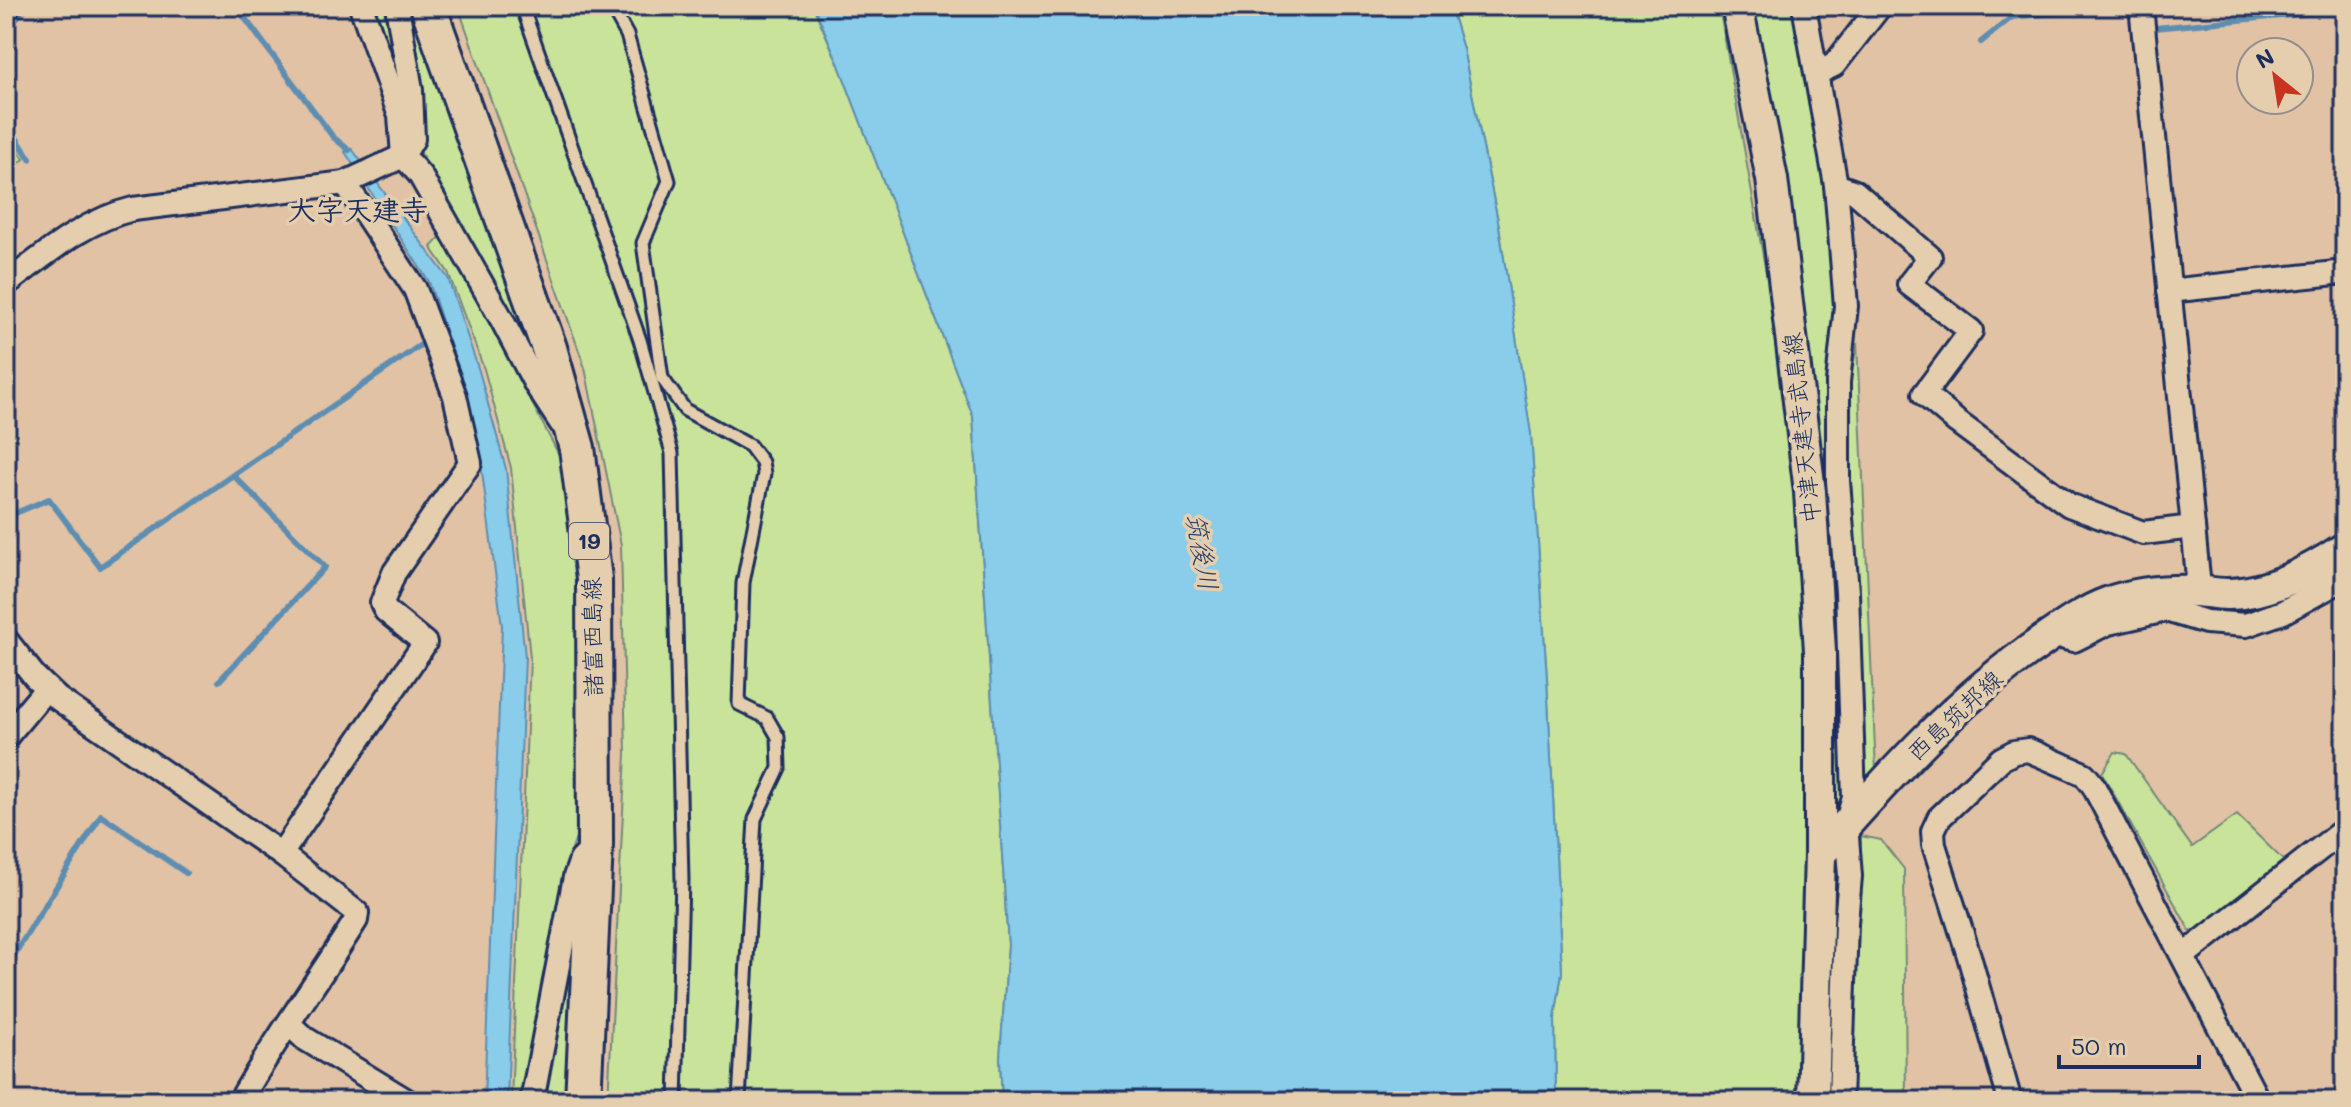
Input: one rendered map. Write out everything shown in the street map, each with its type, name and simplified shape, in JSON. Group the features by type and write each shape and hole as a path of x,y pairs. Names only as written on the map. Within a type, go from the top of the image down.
{"main road":[{"name":"諸富西島線","path":"428,6 540,320 577,448 594,579 595,845 583,1101"},
{"name":"中津天建寺武島線","path":"1737,6 1772,179 1810,492 1820,651 1820,854"},
{"name":"西島筑邦線","path":"1820,854 1951,715 1988,681 2059,629 2106,603 2150,593 2194,591 2228,594 2258,589 2294,576 2345,548"},
{"path":"1813,1101 1820,854"}],"street":[{"path":"361,6 400,116 403,156 420,175 536,385 577,448"},
{"path":"6,284 72,235 109,215 133,209 350,182 403,156 413,139 411,90 397,6"},
{"path":"1804,6 1836,185 1846,306 1838,396 1838,481 1847,592 1854,798 1846,824 1850,876 1840,1101"},
{"path":"1817,73 1834,65 1880,6"},
{"path":"2141,6 2198,577 2194,591"},
{"path":"281,854 425,643 386,611 382,603 394,573 470,463 455,396 415,289 350,182"},
{"path":"1836,185 1855,192 1930,257 1909,284 1971,331 1924,394 2069,505 2143,533 2193,527"},
{"path":"2169,291 2345,272"},
{"path":"2059,629 2065,638 2074,640 2108,623 2166,610 2206,622 2246,625 2283,612 2345,578"},
{"path":"6,640 46,689 281,854 357,913 356,920 240,1101"},
{"path":"6,737 46,689"},
{"path":"2010,1101 1934,845 1933,831 1939,818 2001,759 2014,752 2028,750 2084,774 2093,785 2258,1101"},
{"path":"2183,956 2345,829"},
{"path":"532,1101 575,877 581,860 595,845"},
{"path":"289,1024 304,1038 407,1101"}],"lane":[{"path":"522,6 640,340 672,453 682,880 676,1101"},
{"path":"611,6 627,35 669,181 643,243 662,378 685,410 750,446 762,462 764,474 743,583 739,704 767,718 778,737 779,768 755,819 739,1101"}],"green space":[{"path":"370,6 388,6 402,107"},
{"path":"407,6 415,6 539,374 421,153 423,92"},
{"path":"458,6 813,6 839,65 973,416 1008,945 1000,1058 1002,1101 608,1101 626,754 621,545 585,368"},
{"path":"1450,6 1719,6 1788,398 1808,656 1802,1101 1556,1101 1555,1018 1562,972 1531,435 1499,226 1463,49"},
{"path":"1750,6 1793,6 1829,188 1841,308 1847,799 1831,812 1832,649 1813,382 1784,178"},
{"path":"6,132 24,159 6,173"},
{"path":"444,233 560,457 578,583 580,825 567,865 525,1101 511,1101 530,658 511,468 484,369 448,272 431,247"},
{"path":"1857,343 1876,772 1860,790 1844,419"},
{"path":"2115,752 2126,754 2192,847 2237,815 2288,865 2195,940 2102,773"},
{"path":"1861,836 1881,840 1904,869 1906,1101 1850,1101"},
{"path":"579,891 569,1101 542,1101"}],"water":[{"name":"筑後川","path":"814,6 1450,6 1463,49 1499,226 1531,434 1562,972 1555,1018 1556,1101 1002,1101 1000,1058 1008,945 973,416"},
{"path":"352,149 448,278 479,371 506,469 525,657 507,1101 484,1101 502,626 481,464 465,389 429,282 345,152"}],"waterway":[{"path":"6,33 25,6"},
{"path":"236,6 333,137 349,150"},
{"path":"1981,42 2012,17 2123,6"},
{"path":"2155,28 2345,10"},
{"path":"6,122 30,159"},
{"path":"6,517 49,499 100,567 425,342"},
{"path":"219,681 325,567 233,475"},
{"path":"6,968 101,815 186,873"}],"district":[{"name":"大字天建寺","path":"358,210"}]}
